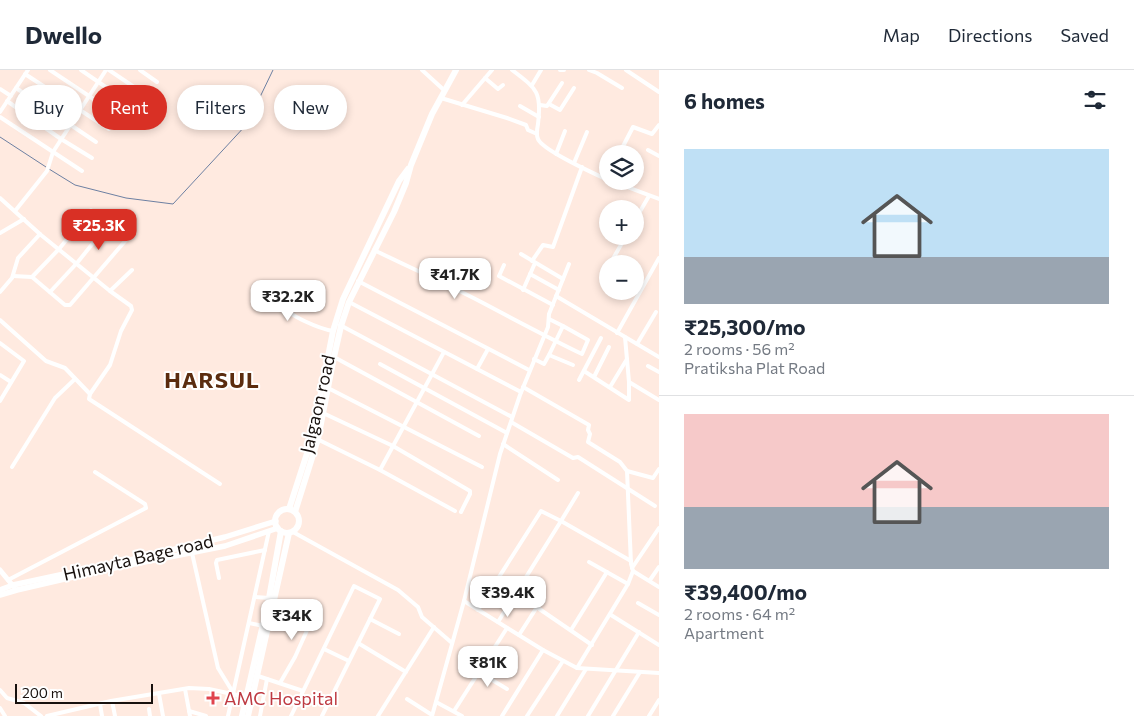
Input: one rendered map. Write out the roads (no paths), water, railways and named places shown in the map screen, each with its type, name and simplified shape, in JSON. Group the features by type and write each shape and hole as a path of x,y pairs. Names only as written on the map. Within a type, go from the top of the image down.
{"highway":[{"name":"Jalgaon road","path":"321,412 333,331 338,325 358,281 394,212 432,114 456,70"},
{"name":"Jalgaon road","path":"295,512 328,388 343,299 399,181 411,165"},
{"name":"Jalgaon road","path":"288,509 315,438"},
{"path":"242,716 269,598 280,530 276,521 278,514 288,509 298,515 299,523 291,532 248,716"},
{"path":"280,530 291,532"}],"main road":[{"name":"Himayta Bage road","path":"0,590 134,560 276,521"},
{"path":"0,596 15,587 225,546 269,531 280,530"},
{"path":"0,570 15,587"}],"street":[{"path":"50,70 92,99"},
{"path":"81,70 102,85"},
{"path":"82,105 108,70 131,85"},
{"path":"140,70 157,82"},
{"path":"422,70 445,91"},
{"path":"462,105 492,70"},
{"path":"512,70 532,85 539,98 540,105 536,134 540,142 556,154 599,175"},
{"path":"532,85 541,70"},
{"path":"588,70 597,73 622,88"},
{"path":"626,70 659,92"},
{"path":"18,85 27,72 45,85"},
{"path":"485,78 498,90 503,85"},
{"path":"540,105 547,106 562,83"},
{"path":"548,104 560,110 574,88"},
{"path":"0,89 11,96"},
{"path":"0,112 2,105 15,90"},
{"path":"441,98 526,125 528,130 536,134"},
{"path":"7,101 92,158"},
{"path":"520,106 539,117"},
{"path":"0,117 82,171"},
{"path":"624,145 634,127 652,134 659,124"},
{"path":"14,211 47,171 53,152 66,130"},
{"path":"79,130 96,142"},
{"path":"556,154 565,131"},
{"path":"574,163 587,132"},
{"path":"648,150 659,156"},
{"path":"523,290 543,245 553,247 582,167"},
{"path":"635,190 659,199"},
{"path":"644,205 649,196"},
{"path":"0,198 40,234 131,306 132,310 121,331 110,365 90,394 89,399 91,402 220,484"},
{"path":"32,277 59,249 91,210"},
{"path":"0,233 24,219"},
{"path":"50,292 106,228"},
{"path":"0,292 13,276 18,258 40,234"},
{"path":"13,276 32,277 65,305 70,305 126,240"},
{"path":"374,250 582,354 588,340 549,319"},
{"path":"521,254 563,278"},
{"path":"617,332 659,258"},
{"path":"407,699 432,715 464,601 489,494 503,444 529,370 548,327 556,296 569,264"},
{"path":"504,265 499,276 553,305"},
{"path":"110,291 132,270"},
{"path":"530,274 559,290"},
{"path":"358,281 529,370"},
{"path":"280,292 281,303 287,311 324,330 333,331"},
{"path":"556,296 658,356 659,350"},
{"path":"349,302 589,425 588,430 590,434 588,442 620,462 627,471 653,478 659,469"},
{"path":"637,344 656,312"},
{"path":"0,320 46,361 65,368 90,394"},
{"path":"338,325 432,373 573,458 578,457 655,506"},
{"path":"534,359 544,364 563,326"},
{"path":"584,371 629,400 625,337"},
{"path":"580,380 602,338"},
{"path":"0,343 24,362 0,401"},
{"path":"594,377 609,347"},
{"path":"477,369 488,349"},
{"path":"380,470 444,352"},
{"path":"549,355 573,365"},
{"path":"334,357 479,436"},
{"path":"610,387 627,358"},
{"path":"380,364 507,433"},
{"path":"648,366 659,372"},
{"path":"0,375 11,382"},
{"path":"12,467 55,398 75,379"},
{"path":"629,382 659,400"},
{"path":"328,388 482,467"},
{"path":"321,412 393,446 470,491 461,512"},
{"path":"315,438 380,470 455,511"},
{"path":"503,444 558,480"},
{"path":"627,471 632,569"},
{"path":"8,580 146,508 145,504 96,472"},
{"path":"498,622 578,493"},
{"path":"478,610 541,511 631,561"},
{"path":"577,668 611,615 628,584 632,569 657,534 659,528"},
{"path":"228,716 269,531"},
{"path":"291,532 398,590 418,607 422,617 452,643"},
{"path":"219,578 216,561 265,550"},
{"path":"192,553 218,668 234,694"},
{"path":"589,562 628,584"},
{"path":"650,580 659,567"},
{"path":"632,569 659,587"},
{"path":"572,630 607,572"},
{"path":"291,716 352,586 380,598 322,716"},
{"path":"516,593 592,645"},
{"path":"255,597 269,598"},
{"path":"464,601 519,636 577,668 659,673"},
{"path":"638,603 659,615"},
{"path":"280,683 295,657 318,606"},
{"path":"519,636 537,607"},
{"path":"611,615 659,645"},
{"path":"370,619 399,634"},
{"path":"250,623 262,626"},
{"path":"378,716 434,627"},
{"path":"454,711 507,628"},
{"path":"588,716 639,632"},
{"path":"358,643 406,672"},
{"path":"324,649 349,661"},
{"path":"502,716 543,650"},
{"path":"527,716 563,661"},
{"path":"557,716 586,669"},
{"path":"479,672 506,689"},
{"path":"613,716 640,672"},
{"path":"258,676 303,692"},
{"path":"260,716 267,679"},
{"path":"185,689 189,714 206,716"},
{"path":"47,716 112,701 185,689 209,689 246,697"},
{"path":"0,690 7,698 24,703 41,716"},
{"path":"159,694 163,716"},
{"path":"648,716 659,700"},
{"path":"112,701 115,716"},
{"path":"436,702 462,716"},
{"path":"100,704 102,716"},
{"path":"0,708 5,716"},
{"path":"148,709 150,716"}],"waterway":[{"path":"49,169 75,185 126,198 173,204 247,124 273,70"},
{"path":"0,137 46,167"}],"place":[{"name":"AMC Hospital","path":"213,698"}],"district":[{"name":"HARSUL","path":"212,379"}]}
